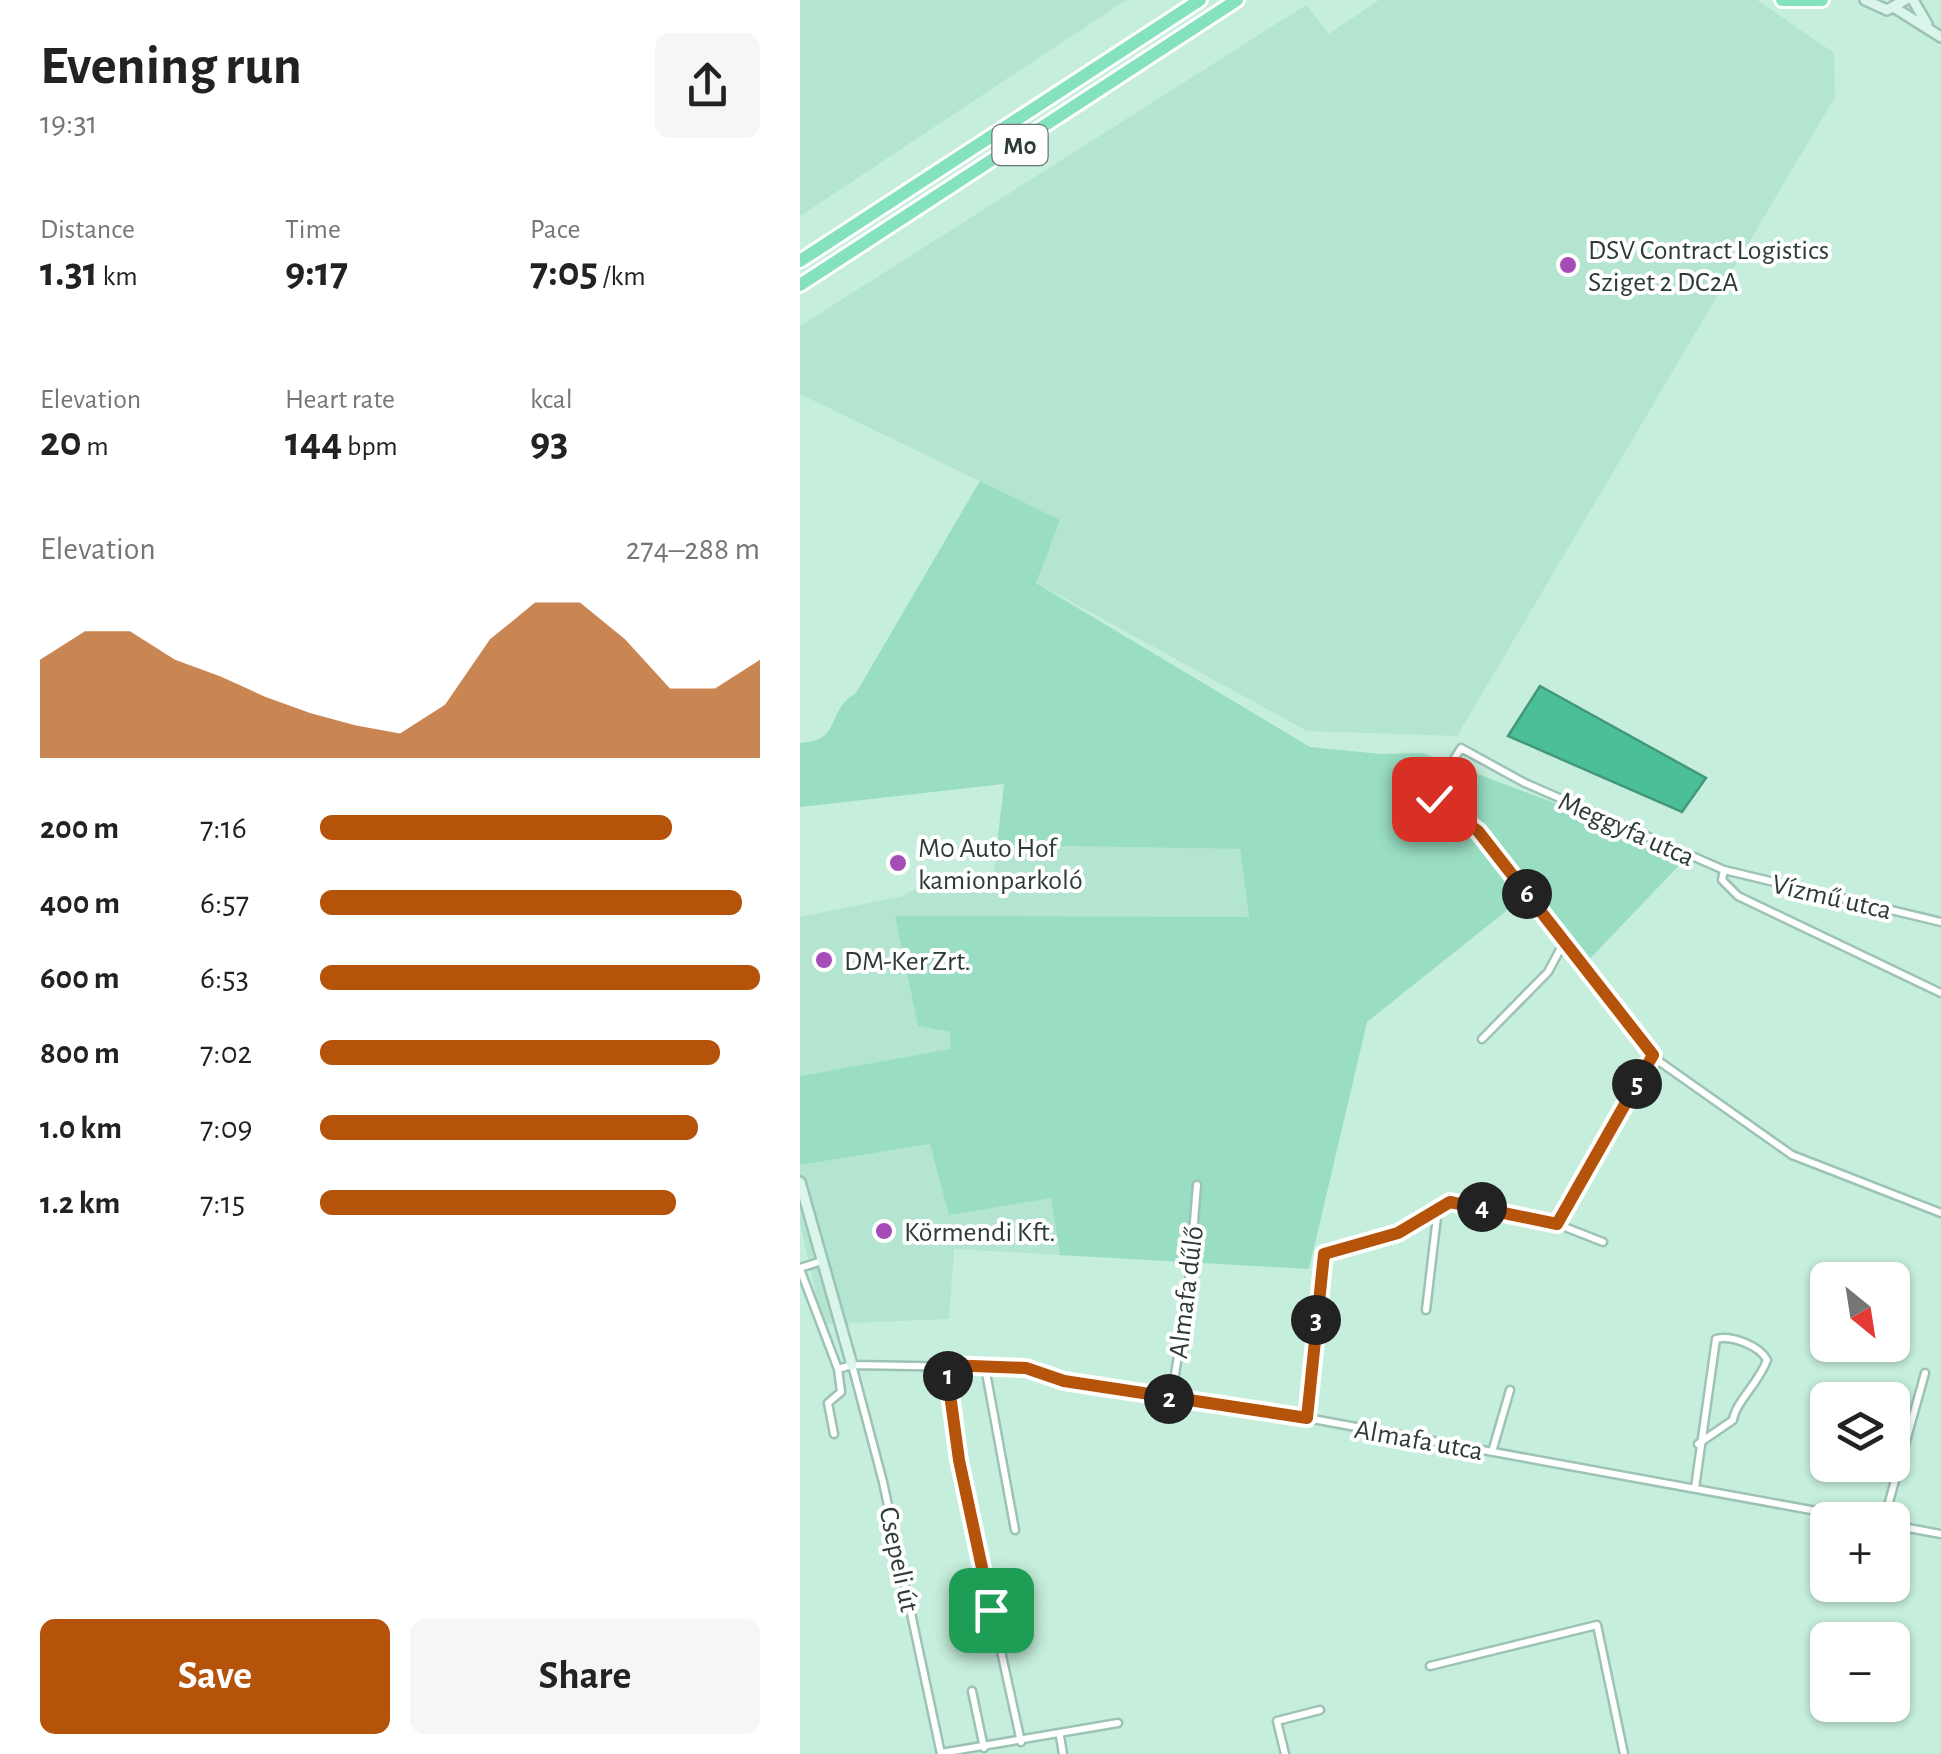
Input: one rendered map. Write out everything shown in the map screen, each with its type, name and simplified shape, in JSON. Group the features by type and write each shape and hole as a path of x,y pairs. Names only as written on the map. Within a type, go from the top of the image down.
{"highway":[{"name":"M0","path":"800,262 1200,0"},
{"name":"M0","path":"800,285 1238,0"},
{"path":"1782,0 1822,0"}],"street":[{"path":"1865,0 1877,8 1895,8 1941,36"},
{"path":"1895,8 1905,0"},
{"path":"1913,0 1928,26"},
{"name":"Meggyfa utca","path":"1563,944 1478,831 1432,796 1461,748 1525,783 1724,870 1722,880 1738,896 1941,994"},
{"name":"Vízmű utca","path":"1724,870 1941,922"},
{"path":"1482,1039 1548,972 1563,944 1653,1055 1792,1155 1941,1213"},
{"path":"1557,1224 1653,1055"},
{"path":"800,1182 852,1365"},
{"name":"Almafa dűlő","path":"1170,1399 1188,1294 1198,1185"},
{"path":"1307,1418 1324,1254 1398,1233 1450,1202 1557,1224 1603,1242"},
{"path":"1426,1310 1438,1208"},
{"path":"822,1261 800,1269 838,1369 841,1392 828,1403 834,1434"},
{"path":"1695,1488 1698,1444 1716,1338 1723,1336 1759,1349 1767,1360 1759,1382 1735,1408 1733,1420 1698,1444"},
{"name":"Almafa utca","path":"838,1369 852,1365 946,1365 1036,1370 1064,1381 1307,1418 1810,1510"},
{"name":"Csepeli út","path":"852,1365 884,1482 941,1754"},
{"path":"946,1365 959,1460 1021,1742"},
{"path":"985,1367 1016,1530"},
{"path":"1889,1502 1925,1373"},
{"path":"1492,1452 1510,1390"},
{"path":"1910,1528 1941,1534"},
{"path":"1430,1666 1598,1624 1624,1754"},
{"path":"972,1692 984,1748"},
{"path":"1285,1754 1277,1721 1320,1710"},
{"path":"941,1754 1118,1723"},
{"path":"1060,1736 1063,1754"}],"shaded area":[{"path":"800,0 1126,0 800,216"},
{"path":"1379,0 1757,0 1834,53 1835,97 1457,736 1307,731 1035,582 1060,520 800,394 800,326 1306,5 1329,34"},
{"path":"980,481 1060,520 1036,583 1310,747 1381,754 1422,753 1690,854 1580,969 1521,899 1367,1022 1309,1269 1060,1255 1051,1198 949,1215 930,1144 800,1165 800,1076 951,1049 950,1032 918,1026 895,916 1249,917 1240,849 997,845 1004,784 800,807 800,743 823,737 846,700 856,693"},
{"path":"1540,686 1706,778 1682,812 1508,736"},
{"path":"997,845 1240,849 1249,918 895,916 918,1026 951,1032 951,1050 800,1076 800,917 903,896 926,882 993,881"},
{"path":"930,1144 1051,1198 1060,1255 954,1249 949,1319 823,1324 800,1224 800,1165"}],"place":[{"name":"DSV Contract Logistics Sziget 2 DC2A","path":"1568,265"},
{"name":"M0 Auto Hof kamionparkoló","path":"898,863"},
{"name":"DM-Ker Zrt.","path":"824,960"},
{"name":"Körmendi Kft.","path":"884,1231"}],"route":[{"path":"991,1610 959,1460 946,1365 1026,1368 1064,1381 1307,1418 1324,1254 1398,1233 1450,1202 1557,1224 1653,1055 1478,831 1434,799"}]}
